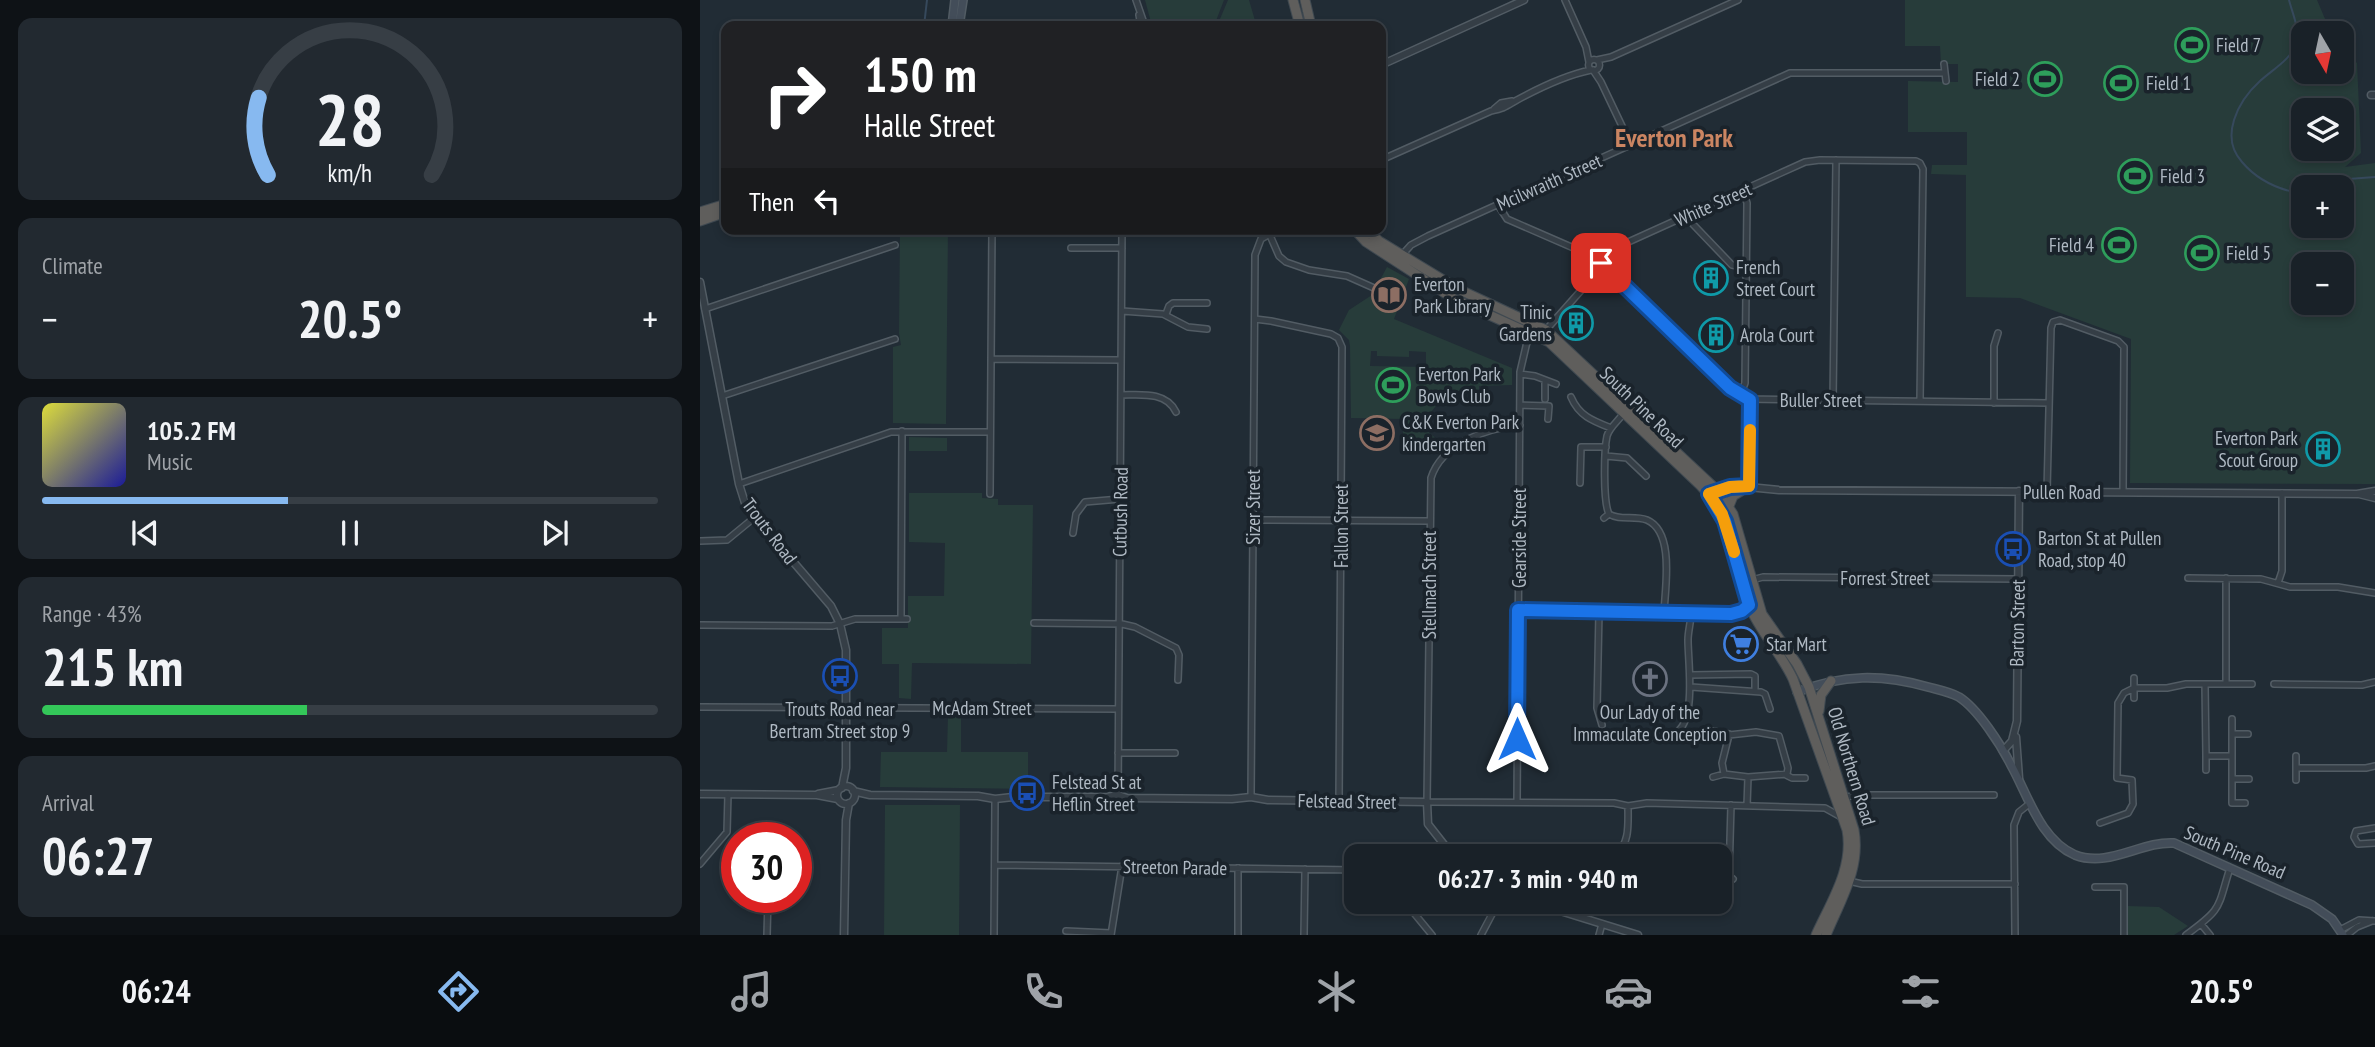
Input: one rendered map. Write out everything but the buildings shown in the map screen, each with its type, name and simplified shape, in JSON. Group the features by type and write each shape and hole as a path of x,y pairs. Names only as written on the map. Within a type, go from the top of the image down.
{"highway":[{"path":"1293,0 1299,21"},
{"path":"1305,0 1310,21"},
{"path":"700,212 721,206"},
{"path":"700,220 721,214"},
{"name":"South Pine Road","path":"1361,235 1375,248 1454,299 1554,346 1623,414 1729,506 1752,580 1753,602 1797,664 1809,687"},
{"name":"South Pine Road","path":"1364,235 1465,293 1546,330 1715,494 1753,602 1786,664 1797,692"},
{"path":"1729,506 1733,496 1745,488"},
{"path":"1818,720 1821,698 1831,681"},
{"name":"Old Northern Road","path":"1809,687 1840,797 1849,841 1846,867 1816,935"},
{"name":"Old Northern Road","path":"1797,692 1856,841 1849,881 1826,935"}],"main road":[{"path":"953,21 955,0"},
{"path":"960,21 963,0"},
{"name":"South Pine Road","path":"1797,692 1831,681 1884,677 1947,692 1969,705 2003,751 2029,804 2054,839 2076,855 2094,859 2105,858 2162,842 2185,847 2312,905 2332,919 2344,933"}],"street":[{"path":"1136,0 1142,21"},
{"path":"1386,63 1524,0"},
{"path":"1565,0 1631,145"},
{"path":"1386,158 1491,111 1501,103 1515,101 1738,0"},
{"path":"1944,64 1946,81"},
{"name":"Mcilwraith Street","path":"1402,255 1407,247 1415,242 1790,73 1943,73"},
{"path":"1833,400 1836,160"},
{"name":"White Street","path":"1546,330 1600,269 1602,258 1607,253 1805,162 1913,160 1920,163 1923,180 1920,401"},
{"path":"1740,396 1745,383 1747,268 1747,203 1743,191"},
{"name":"Buller Street","path":"1498,205 1507,219 1585,253 1601,263 1740,396 1750,400 2049,403"},
{"path":"1686,217 1732,265 1747,268"},
{"path":"990,494 992,235"},
{"name":"Cutbush Road","path":"1118,795 1122,235"},
{"name":"Sizer Street","path":"1251,797 1256,250 1261,239 1266,235"},
{"path":"1270,235 1279,256 1286,262 1309,270 1347,276 1374,288"},
{"path":"705,310 895,245"},
{"path":"1072,248 1122,248"},
{"name":"Trouts Road","path":"700,287 745,503 831,606 840,624 846,650 846,768 852,789 851,801"},
{"path":"1166,314 1173,303 1207,303"},
{"path":"1122,311 1166,314 1188,327 1207,329"},
{"name":"Gearside Street","path":"1517,802 1520,374 1528,339 1524,318"},
{"name":"Fallon Street","path":"1255,319 1331,334 1338,338 1342,345 1339,801"},
{"path":"2048,491 2050,328 2054,321 2066,321 2120,342 2124,347 2123,492"},
{"path":"1994,403 1994,346 1998,333"},
{"path":"722,396 895,339"},
{"path":"991,359 1121,360"},
{"path":"1520,374 1556,384"},
{"path":"1545,381 1545,399"},
{"path":"1121,395 1158,397 1171,404 1175,412"},
{"path":"1570,397 1590,421 1611,428"},
{"path":"1745,488 1750,400"},
{"path":"1520,405 1549,407 1548,419"},
{"path":"1623,414 1611,428 1606,447 1607,516 1647,520 1660,531 1665,545 1664,613"},
{"name":"Stellmach Street","path":"1427,802 1431,478 1443,455 1452,447 1466,440 1520,425"},
{"path":"700,625 832,626 855,619 904,619 902,431"},
{"path":"739,484 887,433 990,432"},
{"path":"1580,483 1581,447 1606,447"},
{"path":"1606,456 1627,458 1646,476"},
{"name":"Pullen Road","path":"1715,494 1745,488 2357,494 2375,491"},
{"name":"Barton Street","path":"2018,491 2016,731 2020,782"},
{"path":"2278,583 2282,571 2282,493"},
{"name":"Pullen Road","path":"2357,494 2375,499"},
{"path":"1073,533 1076,514 1085,502 1120,499"},
{"path":"700,541 727,540 755,517"},
{"path":"1253,520 1429,521"},
{"path":"2188,578 2261,579 2290,587 2340,587 2375,593"},
{"path":"2226,684 2227,578"},
{"name":"Forrest Street","path":"1752,580 2018,579"},
{"path":"1518,610 1734,614 1753,602"},
{"path":"1599,612 1597,708 1602,725"},
{"path":"1641,736 1661,736 1679,730 1685,717 1690,687 1688,643 1691,613"},
{"path":"1034,623 1118,624 1135,627 1174,645 1179,655 1178,680"},
{"path":"1689,675 1751,674 1755,676 1755,691"},
{"path":"2134,678 2134,698"},
{"path":"2274,684 2362,685 2375,682"},
{"path":"2100,824 2126,814 2133,806 2133,782 2130,779 2117,778 2119,700 2124,693 2134,688 2167,688 2182,684 2252,684"},
{"path":"2205,684 2206,769"},
{"path":"1690,687 1755,691 1765,694 1770,709"},
{"name":"McAdam Street","path":"700,707 1118,709"},
{"path":"2232,719 2232,803 2245,803"},
{"path":"2003,751 2011,743 2016,731"},
{"path":"1712,732 1780,733 1788,768 1786,775"},
{"path":"1724,774 1723,758 1729,734"},
{"path":"2232,734 2248,734"},
{"path":"1118,753 1175,753"},
{"path":"2206,756 2232,755"},
{"path":"2296,756 2296,780"},
{"path":"2296,768 2375,766"},
{"name":"Trouts Road","path":"839,801 846,768"},
{"path":"1713,778 1724,774 1805,778"},
{"path":"1747,806 1748,777"},
{"path":"2232,779 2249,779"},
{"name":"Felstead Street","path":"817,795 852,789 870,795 978,796 995,799 1013,796 1118,795 1127,798 1251,797 1268,800 1614,803 1628,806 1647,803 1825,808 1843,818"},
{"path":"700,794 817,795 851,801 846,820 844,935"},
{"path":"700,864 727,832 727,794"},
{"name":"Felstead Street","path":"851,801 870,795"},
{"path":"1825,808 1840,797 1854,795 1994,795"},
{"path":"994,935 995,799"},
{"path":"839,801 846,820"},
{"path":"1427,802 1428,824 1444,844"},
{"path":"2015,935 2014,825 2019,811 2029,804"},
{"path":"1729,844 1731,805"},
{"path":"1625,844 1628,806"},
{"path":"2375,828 2356,831 2354,837 2358,844 2375,843"},
{"name":"Streeton Parade","path":"995,865 1344,870"},
{"path":"1066,931 1111,934 1122,866"},
{"path":"2186,935 2219,907 2230,867"},
{"path":"1238,868 1238,935"},
{"path":"1305,869 1304,935 1310,935"},
{"path":"1849,881 1862,884 2015,884"},
{"path":"2095,887 2124,887 2124,935"},
{"path":"767,935 768,913"},
{"path":"1415,914 1432,935"},
{"path":"1481,935 1492,914"},
{"path":"1570,914 1638,935"},
{"path":"2356,921 2375,921 2357,927 2344,933 2356,921"},
{"path":"1600,935 1602,924"},
{"path":"2201,924 2210,935"}],"green space":[{"path":"1145,0 1224,0 1216,21 1151,21"},
{"path":"1228,0 1249,0 1255,21 1219,21"},
{"path":"1905,0 2317,0 2326,21 2291,21 2291,84 2354,84 2354,60 2357,63 2361,153 2354,159 2354,98 2291,98 2291,161 2352,161 2345,167 2375,163 2375,484 2130,483 2131,339 2020,298 1966,297 1966,175 1931,174 1932,165 1967,165 1967,132 1908,132 1908,81 1958,82 1958,64 1941,64 1940,46 1905,46"},
{"path":"900,235 948,235 946,424 893,423 893,347 901,345"},
{"path":"1387,267 1409,279 1394,319 1512,368 1512,385 1479,386 1479,390 1439,402 1421,425 1443,445 1437,450 1403,448 1403,419 1351,418 1350,346 1349,340 1339,330 1349,310 1372,295","holes":["1381,281 1403,285 1395,308 1375,303 1376,298 1380,299 1381,296 1377,294","1371,351 1377,351 1377,356 1409,357 1409,351 1426,352 1426,367 1370,366"]},
{"path":"909,437 947,438 947,451 909,451"},
{"path":"909,493 982,493 982,498 998,499 998,505 1033,505 1031,664 912,663 911,699 899,698 899,664 882,664 882,628 908,628 908,596 944,596 945,543 909,542"},
{"path":"948,716 961,717 961,752 1028,752 1028,789 880,787 881,752 947,752"},
{"path":"885,805 960,805 959,935 884,935"},
{"path":"2128,906 2159,907 2188,926 2174,935 2128,935"}],"waterway":[{"path":"925,21 927,0"},
{"path":"2289,0 2297,27 2297,42 2286,59 2260,81 2245,99 2234,120 2232,142 2242,162 2255,174 2277,187 2291,191"},
{"path":"2354,179 2375,177"}],"slow traffic":[{"path":"1734,552 1722,514 1709,494 1720,489 1749,486 1750,430"}],"place":[{"name":"Field 7","path":"2192,45"},
{"name":"Field 2","path":"2045,79"},
{"name":"Field 1","path":"2121,83"},
{"name":"Field 3","path":"2135,176"},
{"name":"Field 4","path":"2119,245"},
{"name":"Field 5","path":"2202,253"},
{"name":"French Street Court","path":"1711,278"},
{"name":"Everton Park Library","path":"1389,295"},
{"name":"Tinic Gardens","path":"1576,323"},
{"name":"Arola Court","path":"1716,335"},
{"name":"Everton Park Bowls Club","path":"1393,385"},
{"name":"C&K Everton Park kindergarten","path":"1377,433"},
{"name":"Everton Park Scout Group","path":"2323,449"},
{"name":"Barton St at Pullen Road, stop 40","path":"2013,549"},
{"name":"Star Mart","path":"1741,644"},
{"name":"Trouts Road near Bertram Street stop 9","path":"840,676"},
{"name":"Our Lady of the Immaculate Conception","path":"1650,679"},
{"name":"Felstead St at Heflin Street","path":"1027,793"}],"district":[{"name":"Everton Park","path":"1674,138"}],"route":[{"path":"1517,739 1518,610 1731,614 1742,611 1749,605 1725,521 1709,494 1720,489 1749,486 1750,400 1730,388 1601,263"}]}
